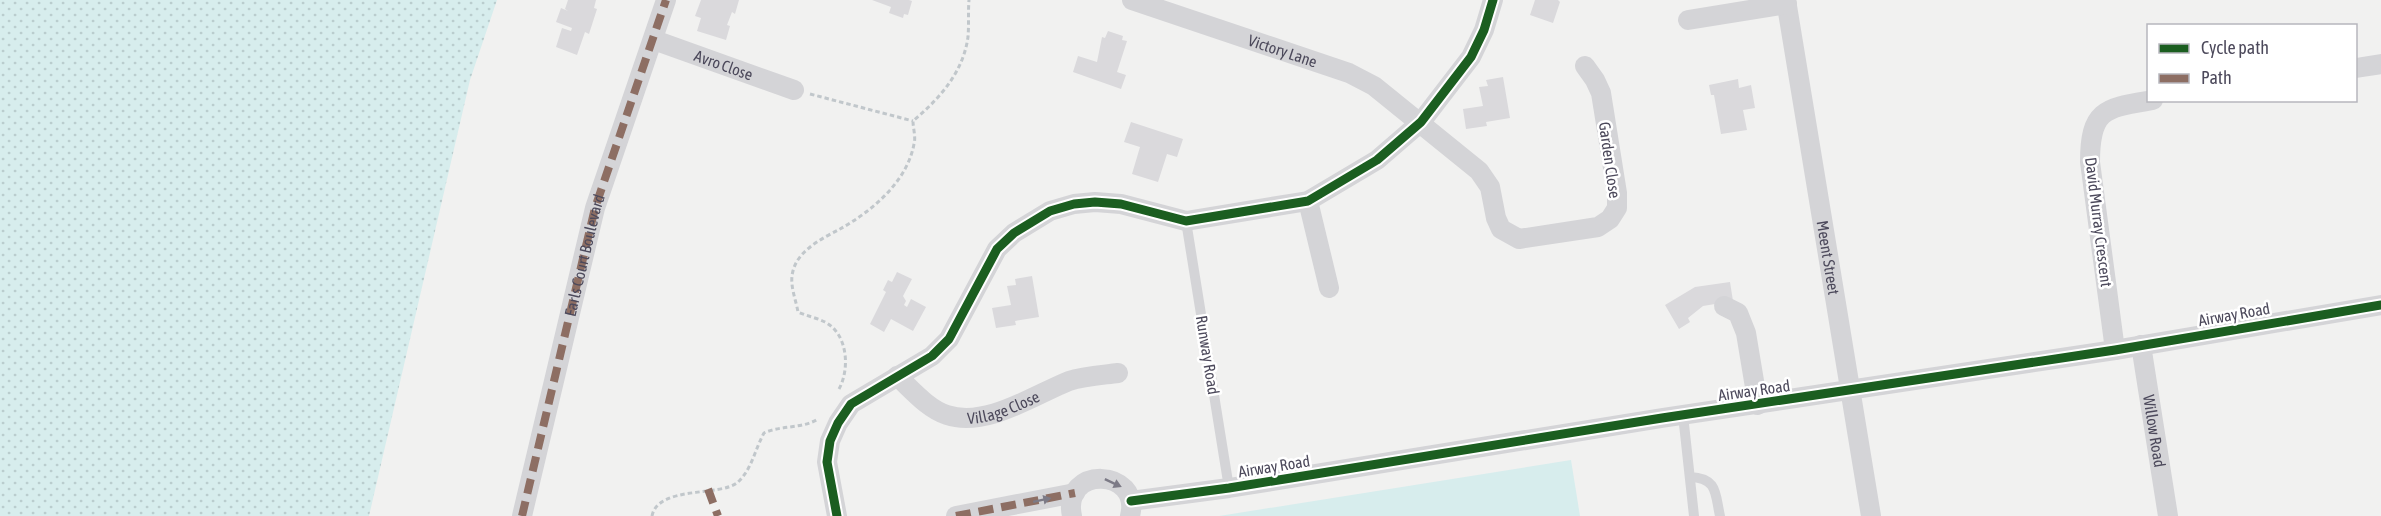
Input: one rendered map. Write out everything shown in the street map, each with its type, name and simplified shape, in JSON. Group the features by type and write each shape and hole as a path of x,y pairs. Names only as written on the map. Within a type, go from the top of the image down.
{"street":[{"name":"Earls Court Boulevard","path":"522,516 595,208 666,0"},
{"name":"Victory Lane","path":"1132,0 1349,73 1374,86 1421,122"},
{"path":"837,516 827,462 830,441 838,423 851,404 932,356 949,339 997,249 1014,233 1050,211 1074,204 1095,202 1121,204 1186,221 1308,201 1377,160 1421,122 1471,57 1484,30 1493,0"},
{"path":"1688,20 1787,2"},
{"name":"Meent Street","path":"1787,2 1871,516"},
{"name":"Avro Close","path":"654,40 794,90"},
{"path":"2357,68 2381,64"},
{"name":"Garden Close","path":"1421,122 1479,171 1490,187 1496,218 1501,229 1509,235 1519,239 1599,227 1610,219 1617,208 1617,193 1601,93 1585,66"},
{"name":"David Murray Crescent","path":"2115,350 2090,162 2090,136 2100,117 2113,107 2147,101"},
{"path":"1308,201 1329,288"},
{"name":"Airway Road","path":"1131,508 1228,488 1683,415 2115,350 2381,305"},
{"path":"1724,306 1738,314 1746,333 1758,405"},
{"name":"Willow Road","path":"2141,345 2168,516"},
{"name":"Village Close","path":"897,376 933,409 949,416 965,418 1005,410 1071,380 1118,373"},
{"path":"1072,516 1074,493 1084,482 1098,478 1113,479 1125,488 1131,508"},
{"path":"956,516 1074,493"}],"lane":[{"name":"Runway Road","path":"1186,221 1228,488"},
{"path":"1683,415 1694,516"},
{"path":"1690,477 1706,479 1712,483 1720,516"}],"path":[{"path":"913,121 929,107 957,73 964,56 968,36 969,0"},
{"path":"794,90 913,121"},
{"path":"835,394 847,369 845,354 836,332 826,322 798,312 792,280 793,270 813,245 860,216 889,192 908,164 915,142 913,121"},
{"path":"652,516 653,511 663,502 680,495 708,489 726,489 737,483 748,470 764,433 776,427 804,425 817,420 824,412"}],"shaded area":[{"path":"0,0 497,0 470,80 369,516 0,516"},
{"path":"1571,460 1580,516 1219,516"}],"building":[{"path":"568,0 596,0 594,8 597,9 589,34 585,32 577,55 556,47 562,28 571,31 572,28 556,22 561,8 568,11 565,9"},
{"path":"701,0 739,0 735,14 732,12 727,25 730,26 726,40 697,31 701,18 695,16"},
{"path":"872,0 912,1 908,15 904,14 903,18 889,13 891,7"},
{"path":"1535,0 1558,0 1560,2 1553,23 1530,15"},
{"path":"1108,31 1123,36 1122,40 1127,41 1117,72 1126,75 1121,89 1073,72 1078,56 1097,62 1102,37 1105,38"},
{"path":"1503,77 1510,118 1486,122 1487,126 1466,129 1463,109 1483,106 1479,87 1488,86 1486,80"},
{"path":"1738,79 1739,88 1751,85 1755,108 1743,110 1747,130 1721,134 1714,95 1711,95 1709,85"},
{"path":"1131,122 1183,139 1177,157 1167,154 1158,182 1132,174 1140,147 1124,142"},
{"path":"897,272 912,279 903,296 906,301 904,305 907,307 911,299 926,307 913,331 891,319 884,332 870,324 886,292 883,290 888,280 892,282"},
{"path":"1032,276 1039,317 1015,321 1016,325 996,328 992,308 1011,305 1007,286 1016,285 1015,279"},
{"path":"1730,282 1733,301 1703,306 1688,318 1690,322 1679,329 1665,305 1695,287"}],"marked path":[{"path":"522,516 595,208 666,0"},
{"path":"708,489 718,516"},
{"path":"956,516 1075,493"}],"cycle path":[{"path":"837,516 827,462 830,441 838,423 851,404 932,356 949,339 997,249 1014,233 1050,211 1074,204 1095,202 1121,204 1186,221 1308,201 1377,160 1421,122 1471,57 1484,30 1493,0"},
{"path":"1131,501 1229,488 1662,418 2115,350 2381,305"}]}
